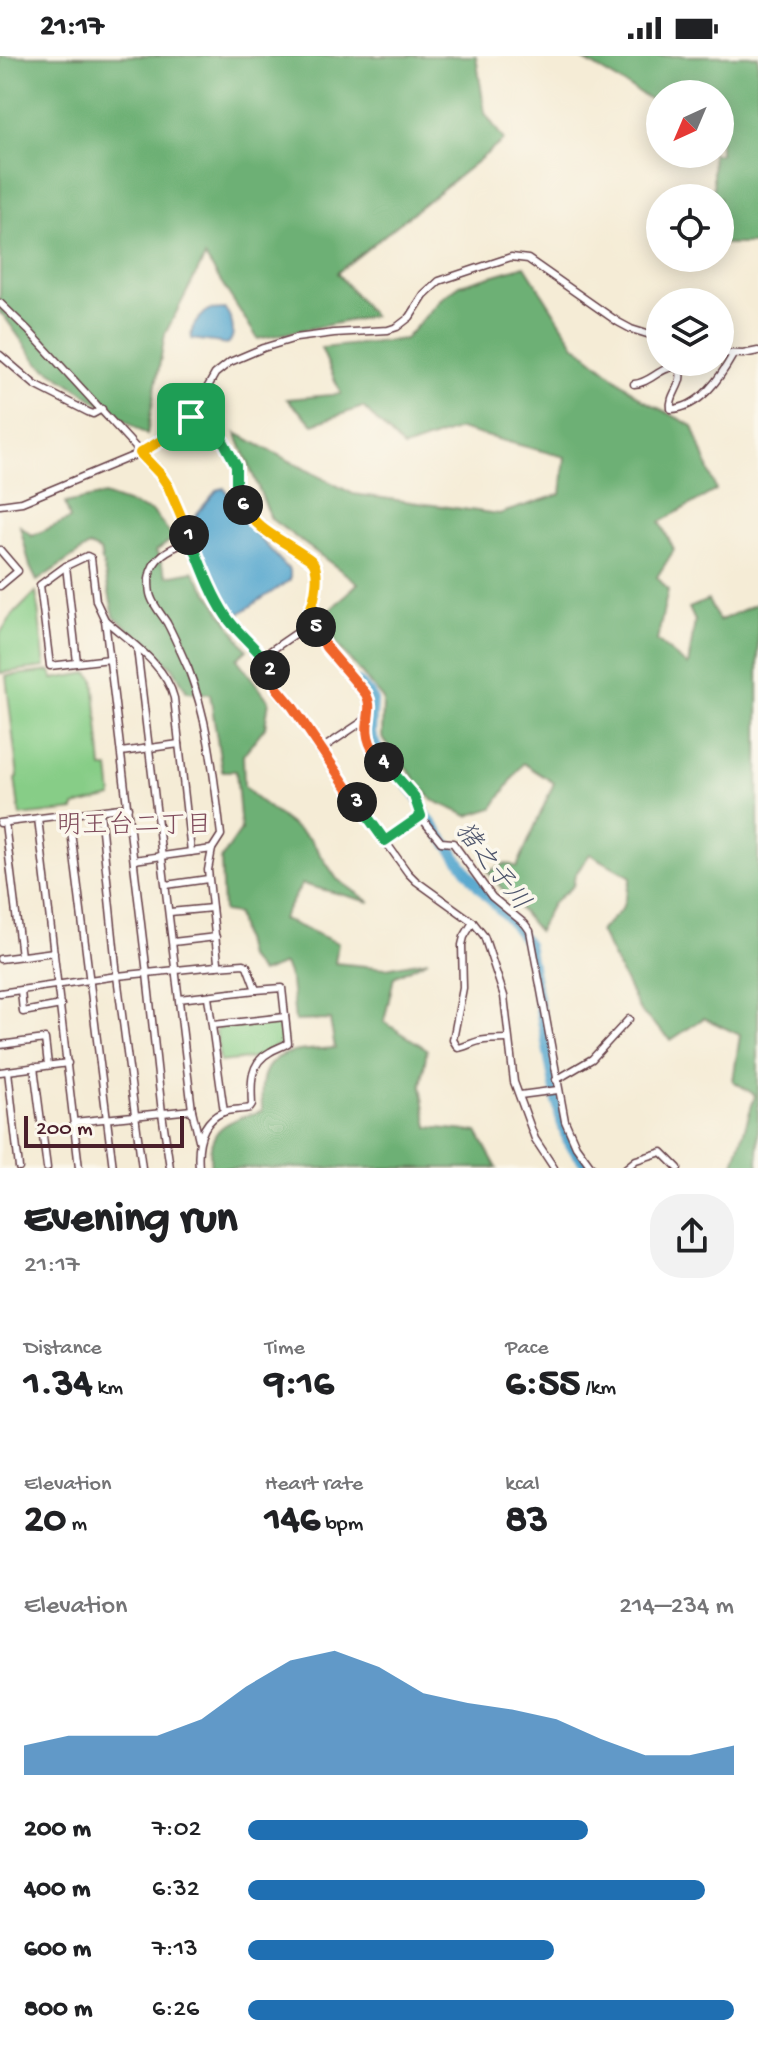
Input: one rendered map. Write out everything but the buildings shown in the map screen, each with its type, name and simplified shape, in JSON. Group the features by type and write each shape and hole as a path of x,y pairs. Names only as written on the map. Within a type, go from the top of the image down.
{"street":[{"path":"0,505 22,502 140,453 179,430 191,417 208,383 230,362 296,338 397,327 410,317 424,295 439,281 511,257 528,259 618,322 646,334"},
{"path":"0,303 160,474 225,615 263,656 277,688 416,881 473,922 484,936 504,996 512,1070 535,1139 554,1168"},
{"path":"734,355 758,351"},
{"path":"0,355 35,385 93,414 102,409"},
{"path":"634,384 642,384 654,376"},
{"path":"681,376 670,400 671,409 685,407 702,396 720,376"},
{"path":"191,417 221,437 236,465 239,499 252,520 313,561 316,573 310,610 326,647 366,694 370,703 367,733 376,755 414,796 421,816 447,844 453,843 492,897 530,931 556,1080 554,1090 569,1135 592,1168"},
{"path":"191,540 164,552 157,560 149,579 149,589 175,638 202,706 209,740 221,835 208,860 216,966"},
{"path":"0,550 18,571 0,586"},
{"path":"110,659 50,666 40,585 66,566 87,556 91,558 96,601 105,620 110,659 121,752 128,807 162,1113 170,1168"},
{"path":"66,566 77,662"},
{"path":"105,620 163,673 171,685 191,852"},
{"path":"263,656 314,621"},
{"path":"137,648 192,1110 199,1140 199,1168"},
{"path":"320,750 368,718"},
{"path":"121,752 179,744"},
{"path":"21,956 3,823 128,807"},
{"path":"100,811 142,1168"},
{"path":"69,815 113,1168"},
{"path":"385,841 421,816"},
{"path":"38,818 79,1168"},
{"path":"134,860 212,849"},
{"path":"166,885 208,879"},
{"path":"170,912 212,908"},
{"path":"473,922 462,945 463,988 453,1040 456,1046 462,1048 489,1039 508,1039"},
{"path":"173,942 216,937"},
{"path":"0,959 54,952"},
{"path":"0,993 117,976 244,964 256,990"},
{"path":"179,999 282,988 288,1043 264,1055 256,1064 252,1074 250,1108 224,1112 205,1128 199,1140"},
{"path":"21,990 23,1012 61,1005"},
{"path":"208,997 224,1112"},
{"path":"213,1025 285,1017"},
{"path":"556,1080 592,1059 629,1019"},
{"path":"0,1045 45,1039 48,1065"},
{"path":"19,1168 4,1072 68,1063"},
{"path":"34,1067 47,1168"},
{"path":"520,1095 554,1090"},
{"path":"74,1122 192,1110"},
{"path":"626,1168 636,1160 662,1152 678,1168"}],"green space":[{"path":"0,56 476,56 485,113 504,140 337,273 373,316 258,339 205,257 165,334 147,435 37,362 0,313"},
{"path":"577,56 758,56 758,244 734,244 734,184 713,184 713,168 734,168 734,80 646,80 646,97"},
{"path":"525,266 575,345 643,400 693,426 716,490 660,522 674,550 657,577 668,590 657,641 688,666 695,621 689,608 708,600 719,621 758,603 758,1168 733,1167 755,1095 733,1081 740,1035 704,1018 671,1040 640,1011 600,931 622,909 631,877 590,854 575,875 573,886 552,904 538,931 488,872 506,863 517,867 554,783 523,763 493,808 468,816 432,800 382,738 383,699 336,643 328,612 358,583 271,519 236,433 353,494 499,514 561,494 565,457 459,429 404,448 363,407 313,424 287,399 341,394 321,348 405,339 442,298 460,285"},
{"path":"104,495 153,512 174,538 156,551 167,576 193,571 247,650 237,659 269,701 265,727 243,755 244,786 311,840 337,879 370,902 302,884 282,919 338,943 335,963 386,968 428,960 394,977 384,1022 427,1049 421,1086 428,1127 477,1132 497,1168 211,1168 212,1143 221,1128 238,1118 262,1111 262,1085 271,1063 289,1053 335,1048 330,1020 295,1021 291,982 284,964 261,973 247,957 237,914 223,912 221,859 241,830 236,771 222,771 210,694 187,692 173,668 114,616 100,551 89,546 37,581 30,567 20,526 32,536 70,519 65,503"},
{"path":"36,592 45,667 0,673 0,633"},
{"path":"51,671 53,679 88,673 94,679 102,768 109,768 112,797 74,806 74,810 20,816 6,676"},
{"path":"280,1020 286,1041 283,1045 273,1047 257,1058 220,1062 216,1031 219,1027"}],"water":[{"path":"225,309 232,326 228,344 192,339 194,326 208,310"},
{"path":"224,488 242,519 290,571 290,580 239,614 228,611 217,592 189,523 217,490"}],"waterway":[{"name":"猪之子川","path":"317,613 324,638"},
{"name":"猪之子川","path":"358,682 373,699 371,734 379,752 416,795 426,815 477,885 528,944 560,1118 567,1141 588,1168"}],"district":[{"name":"明王台二丁目","path":"134,823"}],"route":[{"path":"191,417 221,437 236,465 239,499 252,520 313,561 316,573 310,610 321,638 366,694 370,703 369,744 414,796 421,816 385,841 277,688 263,656 225,615 176,501 160,474 140,453 179,430 191,417"}]}
